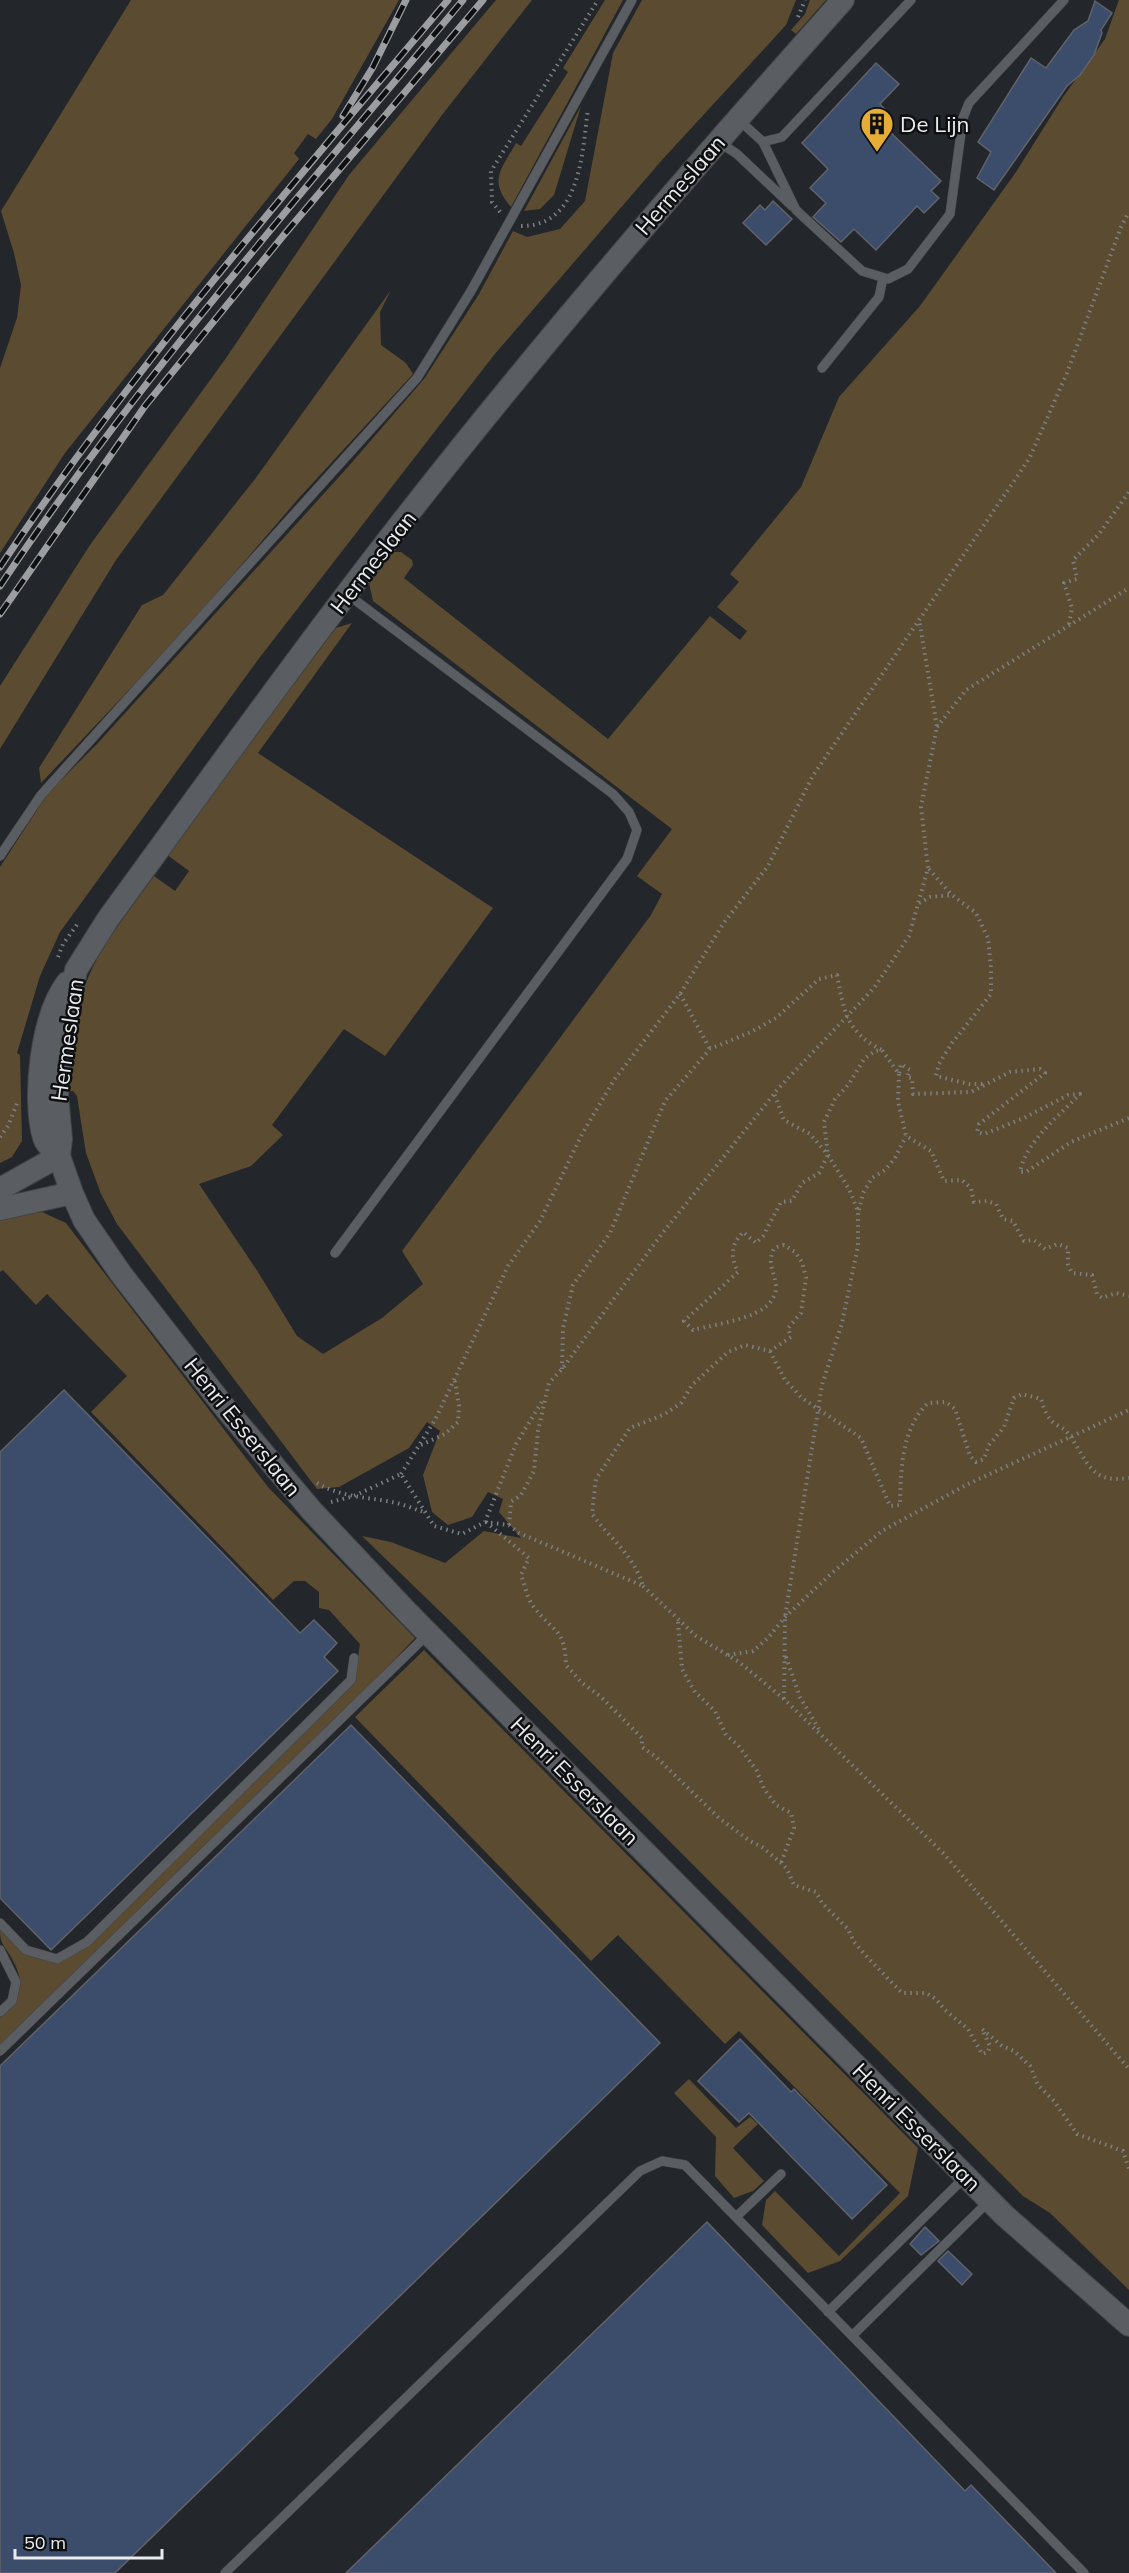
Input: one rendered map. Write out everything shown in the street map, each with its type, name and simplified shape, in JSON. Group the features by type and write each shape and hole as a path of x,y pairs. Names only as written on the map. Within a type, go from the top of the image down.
{"street":[{"name":"Hermeslaan","path":"59,1156 44,1140 40,1110 42,1053 46,1028 58,994 108,919 347,594 561,323 737,118 843,0"},
{"path":"0,1189 59,1156 72,1193 0,1209"},
{"name":"Henri Esserslaan","path":"72,1193 84,1220 122,1274 226,1409 312,1511 429,1634 989,2200 1129,2325"}],"lane":[{"path":"0,856 41,795 417,378 471,291 632,0"},
{"path":"763,142 782,137 910,0"},
{"path":"718,141 737,154 862,271 888,279 908,269 950,214 963,118 969,103 1064,0"},
{"path":"737,118 763,142 796,210"},
{"path":"822,368 879,297 883,278"},
{"path":"335,1253 627,859 637,830 629,812 613,794 347,594"},
{"path":"0,2051 429,1634"},
{"path":"0,1923 26,1950 57,1959 87,1942 351,1680 354,1658"},
{"path":"0,1950 16,1982 12,2001 0,2012"},
{"path":"225,2573 640,2171 662,2161 685,2165 1084,2573"},
{"path":"736,2217 781,2174"},
{"path":"828,2312 966,2176"},
{"path":"852,2336 989,2200"}],"path":[{"path":"794,21 805,0"},
{"path":"333,1502 354,1497 401,1474 420,1446 455,1381 508,1266 540,1221 587,1125 631,1056 680,994 723,924 768,866 812,777 1029,459 1067,373 1129,212"},
{"path":"1069,624 1072,608 1064,583 1077,579 1073,560 1099,534 1129,492"},
{"path":"937,727 966,690 1129,588"},
{"path":"509,1526 511,1502 521,1495 534,1471 538,1431 549,1383 562,1369 661,1235 774,1093 873,988 909,936 928,868 921,807 937,727 919,619"},
{"path":"928,868 952,895 976,913 988,938 991,994 952,1044 939,1064 936,1076 969,1084 987,1084"},
{"path":"919,904 930,897 952,895"},
{"path":"562,1369 563,1328 573,1285 610,1233 665,1101 710,1048 759,1028 776,1018 819,979 837,975 846,1017 866,1042 882,1050 898,1074"},
{"path":"680,994 710,1048"},
{"path":"643,1586 639,1572 630,1556 592,1514 596,1479 630,1428 665,1414 681,1403 692,1385 728,1352 745,1345 770,1351 791,1337 788,1328 801,1313 806,1278 802,1262 795,1252 784,1245 774,1248 770,1256 771,1272 776,1285 774,1298 767,1308 733,1321 693,1330 684,1321 738,1272 731,1257 735,1241 742,1232 756,1243 763,1236 781,1202 792,1201 802,1183 819,1173 828,1155 824,1122 835,1099 849,1084 864,1059 875,1051 882,1050"},
{"path":"784,1700 785,1617 822,1385 842,1323 858,1246 858,1211 863,1193 872,1178 885,1170 895,1158 906,1136 898,1101 898,1074 901,1064 910,1070 907,1077 912,1078 913,1094 971,1092 1010,1072 1040,1069 1045,1074 979,1124 976,1131 984,1134 1024,1119 1068,1095 1080,1094 1032,1146 1022,1162 1020,1172 1026,1172 1071,1143 1129,1118"},
{"path":"774,1093 784,1120 810,1134 828,1155 849,1189 858,1211"},
{"path":"0,1137 9,1125 20,1096"},
{"path":"906,1136 931,1151 944,1181 962,1180 971,1188 974,1202 987,1201 996,1204 1002,1219 1013,1221 1024,1241 1034,1240 1045,1250 1058,1244 1068,1248 1068,1264 1072,1273 1092,1275 1097,1294 1102,1298 1116,1293 1129,1296"},
{"path":"770,1351 785,1380 802,1398 861,1438 890,1506 900,1505 902,1461 908,1434 918,1413 928,1403 946,1402 955,1409 970,1456 976,1462 984,1459 989,1445 1004,1427 1014,1398 1022,1394 1041,1399 1050,1420 1066,1431 1086,1464 1100,1476 1115,1480 1129,1478"},
{"path":"420,1446 445,1434 458,1422 459,1406 455,1381"},
{"path":"486,1522 516,1444 546,1396"},
{"path":"728,1655 753,1651 832,1572 882,1531 968,1484 1129,1410"},
{"path":"401,1474 434,1526 462,1534 486,1522 509,1526 519,1533 643,1586 696,1636 728,1655 784,1700 944,1853 1129,2069"},
{"path":"311,1480 328,1490 354,1497 394,1502 425,1513"},
{"path":"323,1502 332,1511"},
{"path":"486,1522 529,1558 521,1575 532,1605 560,1634 566,1647 566,1665 642,1738 642,1747 655,1756 708,1808 781,1863 787,1869 794,1885 816,1892 822,1903 848,1929 854,1942 902,1993 926,1993 936,1999 945,2010 968,2029 982,2054 988,2052 990,2046 982,2029 1002,2046 1014,2051 1030,2066 1038,2085 1054,2102 1077,2134 1123,2151 1129,2169"},
{"path":"678,1621 682,1669 695,1692 715,1711 726,1735 738,1745 757,1770 764,1789 776,1805 790,1813 794,1828 781,1863"},
{"path":"785,1654 800,1697 823,1737"}],"shaded area":[{"path":"131,0 399,0 332,119 316,139 308,134 294,153 299,159 65,453 0,553 0,368 17,318 21,285 1,211"},
{"path":"496,0 532,0 442,115 116,560 0,749 0,686 90,545 224,361 349,175"},
{"path":"605,0 623,0 511,207 500,189 499,175 502,168 516,143 521,146 568,72 563,68"},
{"path":"642,0 796,0 786,25 662,160 494,355 257,661 60,932 40,976 17,1053 20,1055 22,1141 12,1157 0,1163 0,867 48,793 97,744 347,468 424,379 479,294 513,231 527,237 560,229 585,201 613,53"},
{"path":"810,0 826,0 796,34 791,30 805,14"},
{"path":"1119,0 1129,0 1129,2290 1050,2213 1023,2196 453,1624 362,1536 391,1542 445,1563 484,1531 521,1538 499,1512 503,1499 488,1492 472,1517 448,1525 432,1512 423,1475 440,1431 427,1422 409,1448 339,1487 317,1489 117,1224 101,1194 86,1153 77,1096 73,1091 64,1091 71,1039 79,1005 90,972 104,947 154,876 175,891 189,871 166,854 336,628 352,623 258,753 493,908 385,1056 344,1029 272,1125 283,1135 251,1166 199,1184 258,1272 297,1336 323,1354 382,1318 423,1284 402,1251 651,915 662,894 637,876 672,829 373,601 369,583 393,552 401,552 412,560 413,565 404,578 608,739 710,616 740,640 747,631 717,607 739,582 730,574 801,487 839,397 920,306 1016,172 1063,97 1105,39"},
{"path":"581,106 554,195 540,209 524,211"},
{"path":"391,290 380,312 381,345 406,363 413,374 298,499 182,634 41,783 39,768 142,605 163,595 255,479"},
{"path":"42,1212 66,1223 268,1487 415,1638 356,1700 0,2046 0,2018 17,1997 20,1983 16,1967 1,1941 0,1928 22,1949 40,1959 61,1958 88,1945 354,1684 360,1644 329,1610 319,1608 319,1592 305,1581 294,1581 273,1600 91,1412 127,1376 47,1294 36,1305 3,1270 0,1272 0,1218"},
{"path":"424,1650 918,2148 908,2196 840,2261 808,2273 762,2225 766,2200 775,2191 839,2256 900,2193 739,2031 725,2044 618,1935 591,1961 355,1717"},
{"path":"689,2079 736,2128 750,2117 758,2124 733,2148 764,2181 753,2191 734,2198 715,2176 716,2137 674,2093"}],"building":[{"path":"1095,1 1112,13 1101,30 1094,55 1080,75 1067,86 994,190 977,178 991,152 978,142 1031,58 1046,68 1074,30 1088,21"},
{"name":"De Lijn","path":"876,63 899,84 880,104 889,114 890,132 941,181 931,191 939,198 924,213 917,206 876,250 854,229 841,242 813,217 826,203 810,188 828,169 802,143"},
{"path":"773,201 792,219 766,245 743,223 760,205 765,210"},
{"path":"64,1390 300,1633 314,1620 337,1643 324,1657 338,1671 51,1950 0,1898 0,1452"},
{"path":"351,1725 660,2043 115,2573 0,2573 0,2066"},
{"path":"740,2039 791,2092 794,2089 887,2185 852,2219 749,2113 739,2122 698,2081"},
{"path":"707,2222 965,2491 971,2485 1056,2573 346,2573"},
{"path":"925,2227 939,2241 921,2255 910,2244"},
{"path":"948,2251 972,2274 962,2285 938,2261"}],"railway":[{"path":"343,116 373,67 406,0"},
{"path":"0,567 51,492 105,419 216,277 448,0"},
{"path":"0,586 53,509 165,360 463,0"},
{"path":"0,614 145,406 283,236 483,0"}],"place":[{"name":"De Lijn","path":"877,153"}]}
